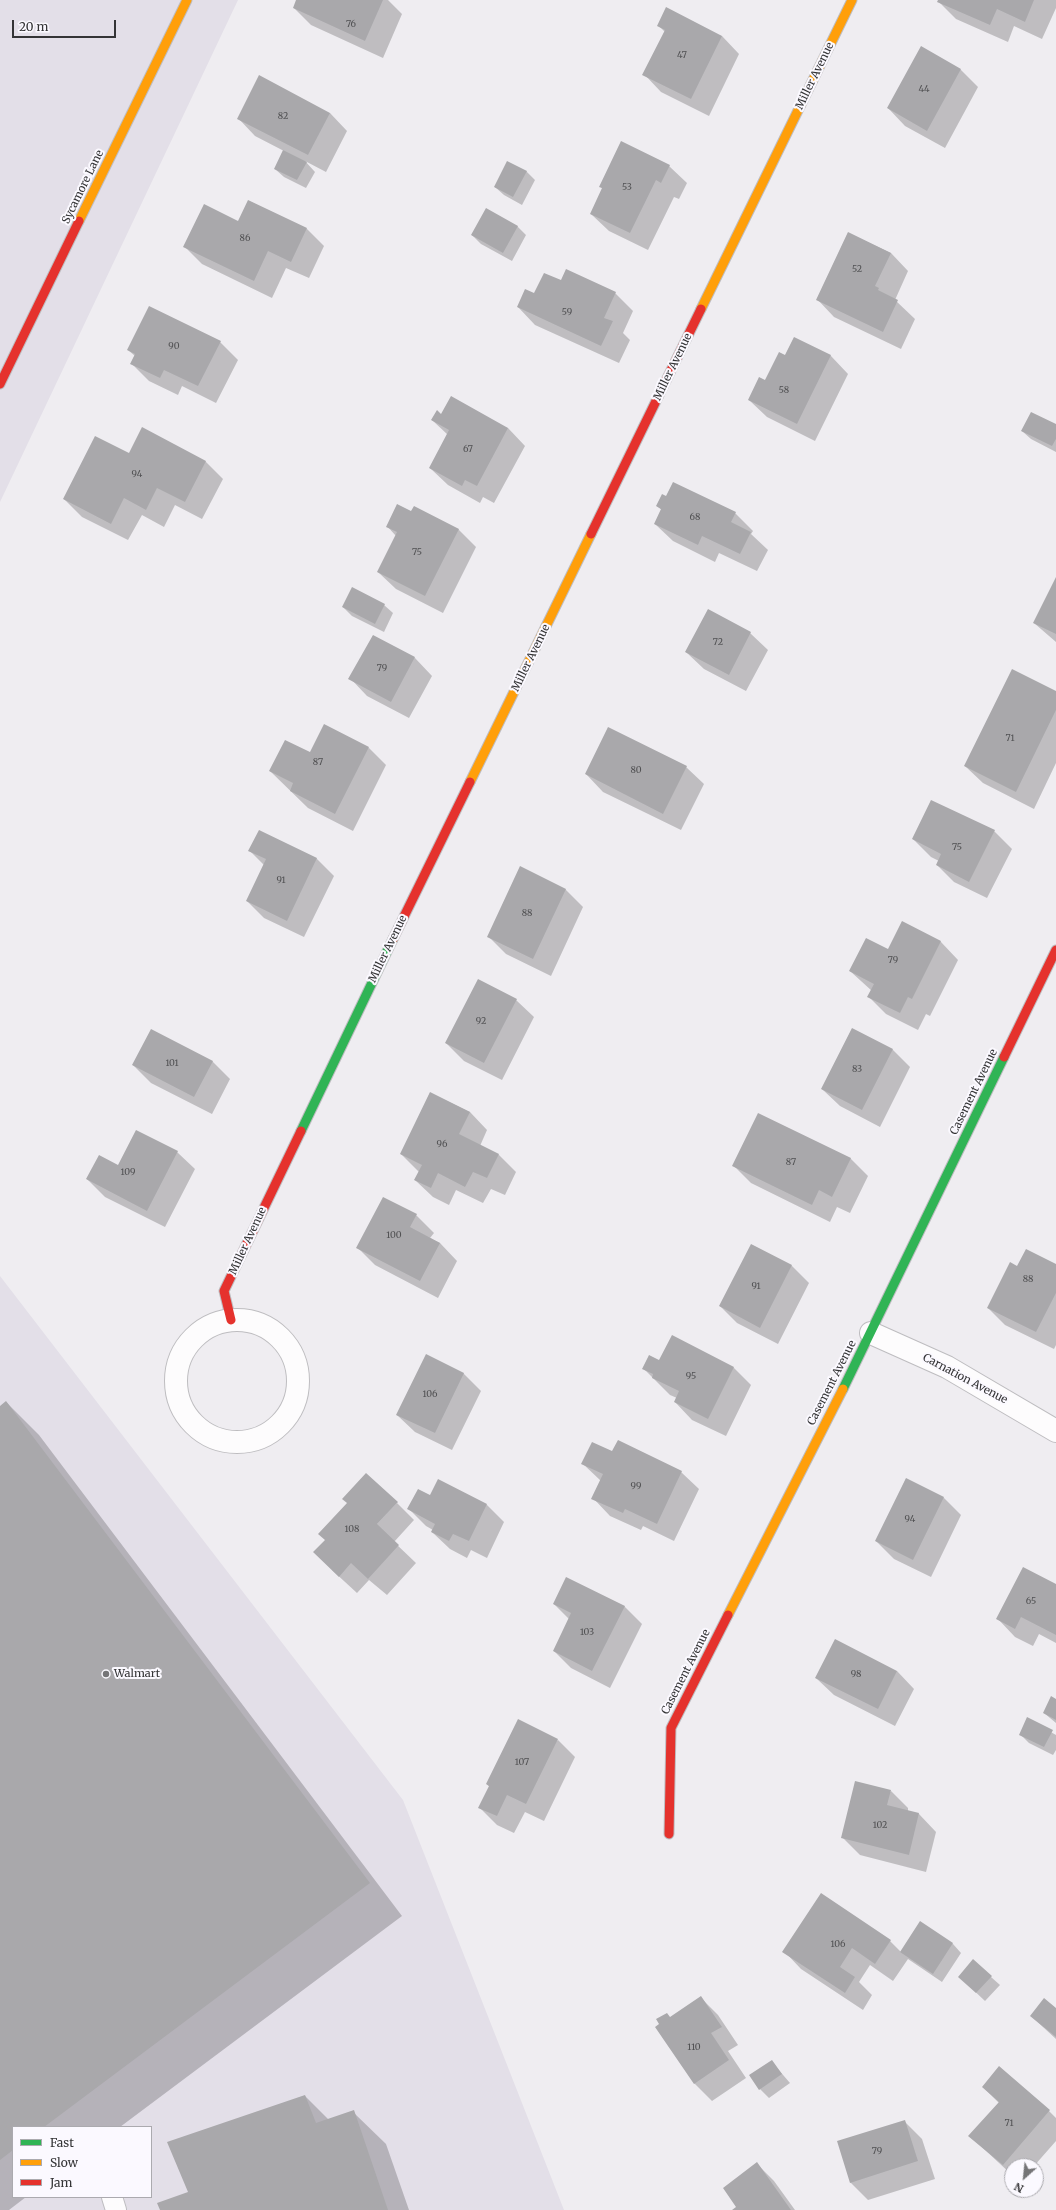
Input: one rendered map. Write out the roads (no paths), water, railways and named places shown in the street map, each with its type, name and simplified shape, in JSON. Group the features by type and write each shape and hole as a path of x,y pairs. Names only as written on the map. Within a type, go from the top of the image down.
{"street":[{"name":"Sycamore Lane","path":"0,384 187,0"},
{"name":"Miller Avenue","path":"231,1320 224,1291 350,1027 852,0"},
{"name":"Casement Avenue","path":"669,1834 671,1728 871,1332 1056,950"},
{"path":"231,1320 258,1323 282,1338 296,1362 299,1389 290,1415 270,1434 244,1443 216,1440 193,1425 179,1401 176,1374 185,1348 205,1329 231,1320"},
{"name":"Carnation Avenue","path":"871,1332 947,1367 1056,1431"}],"lane":[{"path":"112,2198 116,2210"}],"place":[{"name":"Walmart","path":"106,1674"}]}
